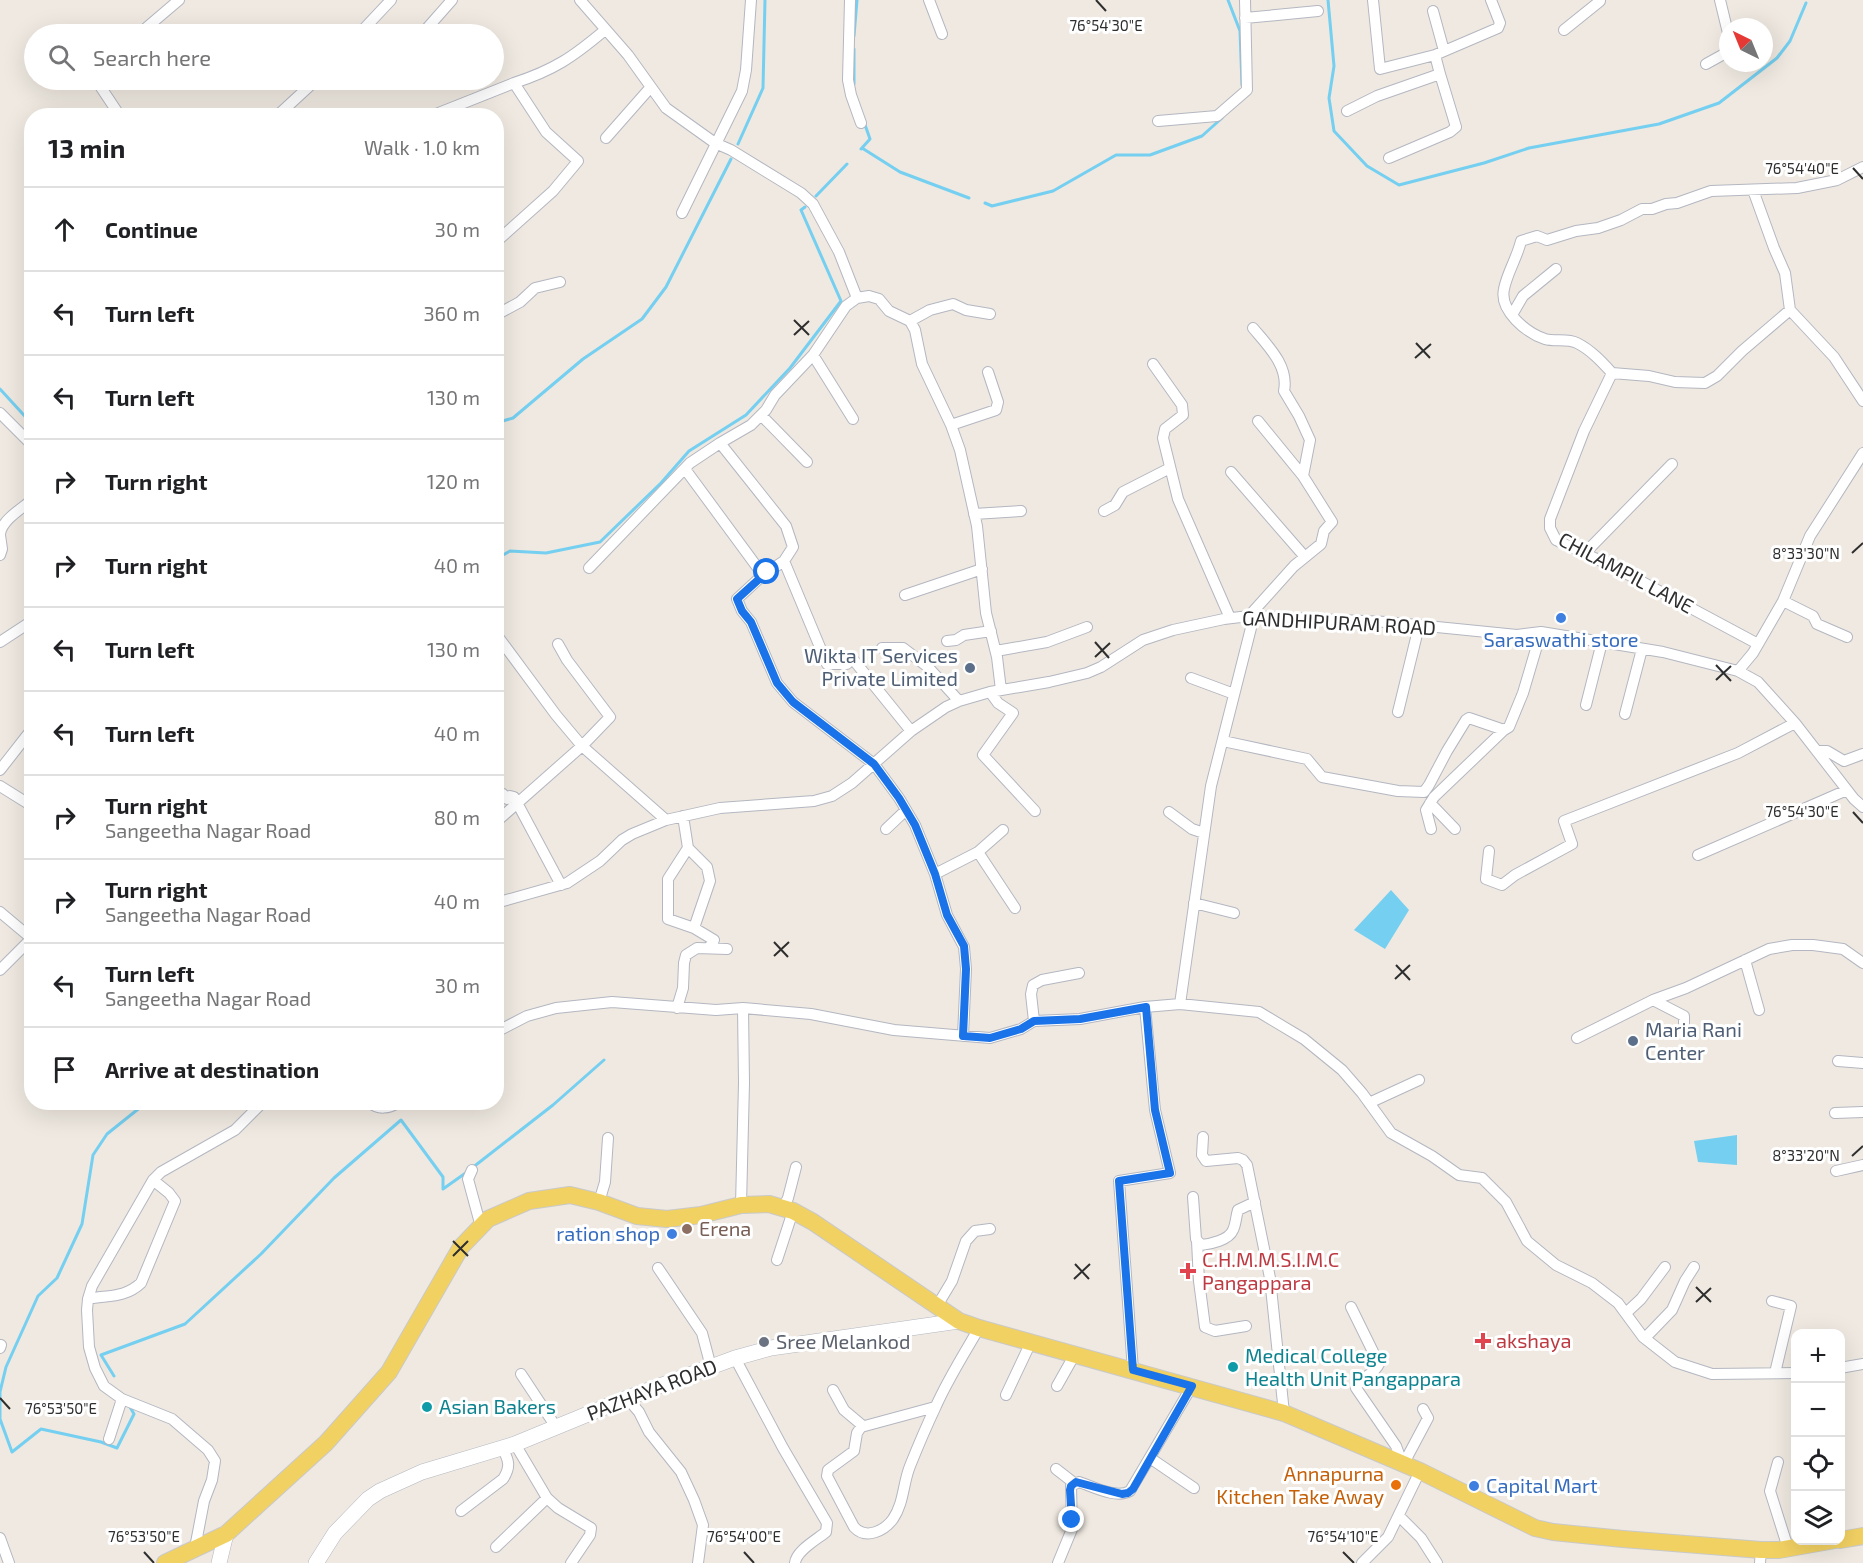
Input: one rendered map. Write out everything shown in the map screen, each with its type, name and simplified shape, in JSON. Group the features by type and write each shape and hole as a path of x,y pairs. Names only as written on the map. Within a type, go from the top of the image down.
{"main road":[{"path":"165,1563 226,1534 326,1443 389,1372 461,1247 488,1219 529,1201 570,1196 599,1202 637,1216 667,1219 701,1215 741,1205 770,1204 788,1209 813,1222 959,1321 1284,1413 1420,1471 1527,1524 1553,1532 1760,1556 1806,1545"},
{"path":"1845,1539 1863,1536"}],"street":[{"path":"151,24 179,0"},
{"path":"368,24 391,0"},
{"path":"431,24 452,0"},
{"path":"580,0 627,55 666,108 715,143 731,150 801,193 813,204 839,252 857,298"},
{"path":"682,213 742,91 746,70 751,0"},
{"path":"850,0 848,80 861,123"},
{"path":"929,0 942,34"},
{"path":"1158,121 1217,116 1247,90 1245,0"},
{"path":"1373,0 1380,69 1440,53 1498,28 1500,23 1491,0"},
{"path":"1564,30 1602,0"},
{"path":"1720,0 1724,18"},
{"path":"1245,18 1318,11"},
{"path":"1389,158 1450,132 1456,127 1440,75 1440,53 1433,11"},
{"path":"504,87 539,74 572,57 605,30"},
{"path":"1706,64 1719,57"},
{"path":"1347,111 1377,96 1440,75"},
{"path":"504,236 522,222 553,191 578,161 546,132 514,83"},
{"path":"606,138 650,88"},
{"path":"103,90 115,108"},
{"path":"286,108 305,90"},
{"path":"451,108 496,90"},
{"path":"1790,310 1717,376 1705,383 1676,382 1649,376 1612,373 1599,359 1576,342 1547,339 1538,335 1512,315 1504,301 1503,290 1517,259 1521,242 1528,238 1537,236 1547,240 1576,231 1598,228 1642,210 1677,203 1711,191 1797,188 1826,183 1863,167"},
{"path":"1753,190 1785,273 1790,310 1834,357 1863,401"},
{"path":"1512,315 1522,296 1556,269"},
{"path":"504,311 520,302 535,288 560,282"},
{"path":"589,568 685,469 720,442 751,425 761,415 775,395 813,355 846,306 857,298 869,296 879,299 889,311 910,321 915,330 922,364 951,425 960,450 974,514 983,588 996,651 998,703 1013,713 983,755 1035,811"},
{"path":"910,321 930,310 953,304 966,310 990,314"},
{"path":"1253,327 1276,357 1286,381 1284,391 1310,440 1303,476"},
{"path":"813,355 853,419"},
{"path":"1153,364 1182,405 1183,415 1165,429 1163,438 1178,499 1230,618"},
{"path":"951,425 996,410 998,402 988,372"},
{"name":"CHILAMPIL LANE","path":"1612,373 1584,431 1550,519 1550,528 1556,540 1618,569 1758,645"},
{"path":"0,413 24,437"},
{"path":"761,415 807,462"},
{"path":"1180,1004 1211,786 1251,616 1277,584 1321,544 1324,531 1332,522 1303,476 1258,421"},
{"path":"720,442 786,526 794,547 784,561 737,599 742,611 751,622 777,683 793,702 874,764 916,828 935,874 947,915 964,946 966,969 963,1036"},
{"path":"1738,671 1758,645 1783,601 1810,536 1863,453"},
{"path":"1584,554 1672,464"},
{"path":"1104,511 1115,505 1123,492 1170,468"},
{"path":"685,469 764,575"},
{"path":"1231,472 1305,557"},
{"path":"0,555 1,530 6,522 24,507"},
{"path":"974,514 1021,511"},
{"path":"784,561 827,664 847,664 852,658 911,731"},
{"path":"905,595 982,569"},
{"path":"1783,601 1813,616 1817,624 1847,637"},
{"name":"GANDHIPURAM ROAD","path":"504,899 561,885 583,874 621,840 666,820 720,808 814,801 832,795 874,764 911,731 946,706 959,701 996,691 1087,674 1143,640 1173,630 1251,616 1387,622 1516,635 1541,632 1642,649 1738,671 1758,682 1795,723 1863,807"},
{"path":"0,642 24,626"},
{"path":"1398,712 1419,626"},
{"path":"996,651 1047,642 1087,627"},
{"path":"946,641 956,640 964,635 991,631"},
{"path":"1431,829 1425,810 1433,799 1512,721 1541,632"},
{"path":"1586,705 1602,642"},
{"path":"504,815 582,746 610,717 567,660 558,644"},
{"path":"504,645 582,746 666,820"},
{"path":"882,648 903,648 928,667 959,701"},
{"path":"1625,714 1642,649"},
{"path":"1191,678 1234,694"},
{"path":"1223,741 1307,759 1322,777 1337,781 1398,791 1424,792 1466,720 1469,718 1504,730"},
{"path":"1489,851 1486,879 1502,885 1515,875 1572,844 1564,821 1738,753 1795,723"},
{"path":"0,770 24,739"},
{"path":"1817,751 1827,752 1844,761 1863,754"},
{"path":"0,786 24,801"},
{"path":"1427,788 1455,829"},
{"path":"1698,855 1847,790"},
{"path":"504,795 507,799 510,796 513,797 561,885"},
{"path":"886,829 906,810"},
{"path":"1169,812 1192,829 1204,833"},
{"path":"683,816 688,848 707,867 710,881 694,928"},
{"path":"935,874 945,871 978,852 1002,830"},
{"path":"688,848 668,879 668,919 694,928 714,940 709,948"},
{"path":"978,852 1015,908"},
{"path":"1194,903 1234,913"},
{"path":"0,912 24,932"},
{"path":"0,970 24,945"},
{"path":"1577,1038 1653,1000 1686,988 1769,949 1792,945 1813,945 1843,949 1863,963"},
{"path":"677,1008 683,988 686,955 697,948 727,949"},
{"path":"1745,960 1759,1010"},
{"path":"1034,1021 1031,994 1033,985 1042,980 1079,973"},
{"path":"1653,1000 1684,1016 1684,1023"},
{"path":"504,1028 527,1016 556,1008 612,1002 677,1008 716,1010 743,1008 811,1014 894,1030 990,1038 1021,1029 1034,1021 1080,1019 1146,1007 1180,1004 1259,1012 1304,1039 1342,1070 1370,1103 1391,1133 1432,1156 1459,1175 1482,1178 1506,1202 1527,1241 1556,1265 1592,1283 1618,1303 1645,1338 1675,1362 1712,1374 1791,1373"},
{"path":"1133,1370 1119,1181 1170,1173 1155,1110 1146,1007"},
{"path":"741,1205 743,1008"},
{"path":"1838,1061 1863,1063"},
{"path":"1370,1103 1419,1080"},
{"path":"195,1548 215,1461 208,1450 172,1419 122,1399 104,1386 95,1368 89,1347 88,1299 92,1286 153,1180 161,1172 235,1130 255,1110"},
{"path":"1835,1113 1863,1112"},
{"path":"599,1202 608,1163 608,1137"},
{"path":"1203,1137 1202,1155 1206,1161 1238,1158 1245,1162 1270,1278 1284,1413"},
{"path":"1836,1171 1863,1165"},
{"path":"777,1260 796,1167"},
{"path":"472,1170 468,1179 481,1227"},
{"path":"88,1299 106,1295 117,1297 134,1290 141,1283 175,1201 153,1180"},
{"path":"1193,1197 1205,1327 1215,1331 1246,1326"},
{"path":"1197,1241 1205,1245 1228,1236 1233,1231 1238,1210 1255,1202"},
{"path":"937,1306 952,1281 966,1241 975,1231 990,1229"},
{"path":"1626,1313 1641,1299 1665,1267"},
{"path":"1645,1338 1672,1310 1694,1267"},
{"path":"658,1268 702,1333 711,1367"},
{"path":"1772,1301 1791,1306 1775,1373"},
{"path":"1351,1307 1379,1364 1377,1369 1358,1383 1356,1388 1396,1446 1403,1465"},
{"name":"PAZHAYA ROAD","path":"316,1563 335,1533 356,1510 380,1491 422,1472 509,1446 627,1398 735,1358 771,1348 959,1321"},
{"path":"935,1407 863,1426 857,1433 854,1451 829,1469 827,1474 854,1527 864,1534 881,1530 894,1517 903,1497 910,1467 935,1407 979,1328"},
{"path":"1006,1395 1031,1342"},
{"path":"1057,1386 1075,1354"},
{"path":"735,1358 783,1448 827,1523 826,1532 798,1554 795,1563"},
{"path":"1845,1367 1863,1364"},
{"path":"521,1374 556,1427"},
{"path":"1056,1469 1074,1483 1079,1482 1106,1491 1128,1493 1133,1489 1192,1386"},
{"path":"833,1389 844,1410 863,1426"},
{"path":"627,1398 639,1412 649,1432 681,1472 691,1493 703,1525 698,1563"},
{"path":"109,1439 122,1399"},
{"path":"1403,1465 1428,1418 1423,1410"},
{"path":"509,1446 547,1498 558,1508 591,1528 590,1535 571,1563"},
{"path":"460,1511 503,1479 509,1467 509,1446"},
{"path":"1150,1458 1194,1488"},
{"path":"1778,1462 1770,1491 1788,1548"},
{"path":"1362,1563 1388,1538 1420,1471"},
{"path":"1058,1563 1072,1529 1070,1490 1074,1483"},
{"path":"496,1547 547,1498"},
{"path":"1399,1516 1421,1538 1437,1563"},
{"path":"219,1563 226,1534"},
{"path":"0,1538 9,1563"}],"water":[{"path":"1391,890 1409,910 1385,949 1354,930"},
{"path":"1737,1135 1737,1165 1698,1162 1694,1141"}],"waterway":[{"path":"738,144 763,88 765,0"},
{"path":"854,36 857,0"},
{"path":"1228,0 1240,31 1242,85"},
{"path":"1328,0 1334,66 1329,98 1334,131 1367,166 1399,185 1484,163 1529,148 1659,124 1719,103 1777,58 1790,41 1806,3"},
{"path":"854,49 854,84"},
{"path":"985,203 992,206 1053,191 1116,155 1150,155 1202,136 1222,118"},
{"path":"861,149 870,139 864,122"},
{"path":"862,148 900,172 969,198"},
{"path":"504,421 513,418 583,359 642,319 666,287 731,159"},
{"path":"816,196 847,164"},
{"path":"504,554 510,551 546,553 600,542 661,483 689,451 746,415 790,368 841,301 801,210 805,207"},
{"path":"0,389 24,415"},
{"path":"472,1168 553,1105 604,1060"},
{"path":"130,1407 134,1414 117,1448 101,1442 41,1429 12,1452 0,1419 0,1392 6,1367 38,1296 57,1278 82,1224 93,1155 107,1134 137,1110"},
{"path":"114,1376 101,1355 185,1324 261,1254 334,1178 401,1120 443,1177 443,1189 467,1172"}],"place":[{"name":"Saraswathi store","path":"1561,618"},
{"name":"Wikta IT Services Private Limited","path":"970,668"},
{"name":"Maria Rani Center","path":"1633,1041"},
{"name":"Erena","path":"687,1229"},
{"name":"ration shop","path":"672,1234"},
{"name":"C.H.M.M.S.I.M.C Pangappara","path":"1188,1271"},
{"name":"akshaya","path":"1483,1341"},
{"name":"Sree Melankod","path":"764,1342"},
{"name":"Medical College Health Unit Pangappara","path":"1233,1367"},
{"name":"Asian Bakers","path":"427,1407"},
{"name":"Annapurna Kitchen Take Away","path":"1396,1485"},
{"name":"Capital Mart","path":"1474,1486"}],"route":[{"path":"767,572 737,599 742,611 751,622 777,683 793,702 874,764 899,798 916,828 935,874 947,915 964,946 966,969 963,1036 990,1038 1021,1029 1034,1021 1080,1019 1146,1007 1155,1110 1170,1173 1119,1181 1133,1370 1192,1386 1133,1489 1122,1494 1076,1482 1070,1490 1072,1520"}]}
